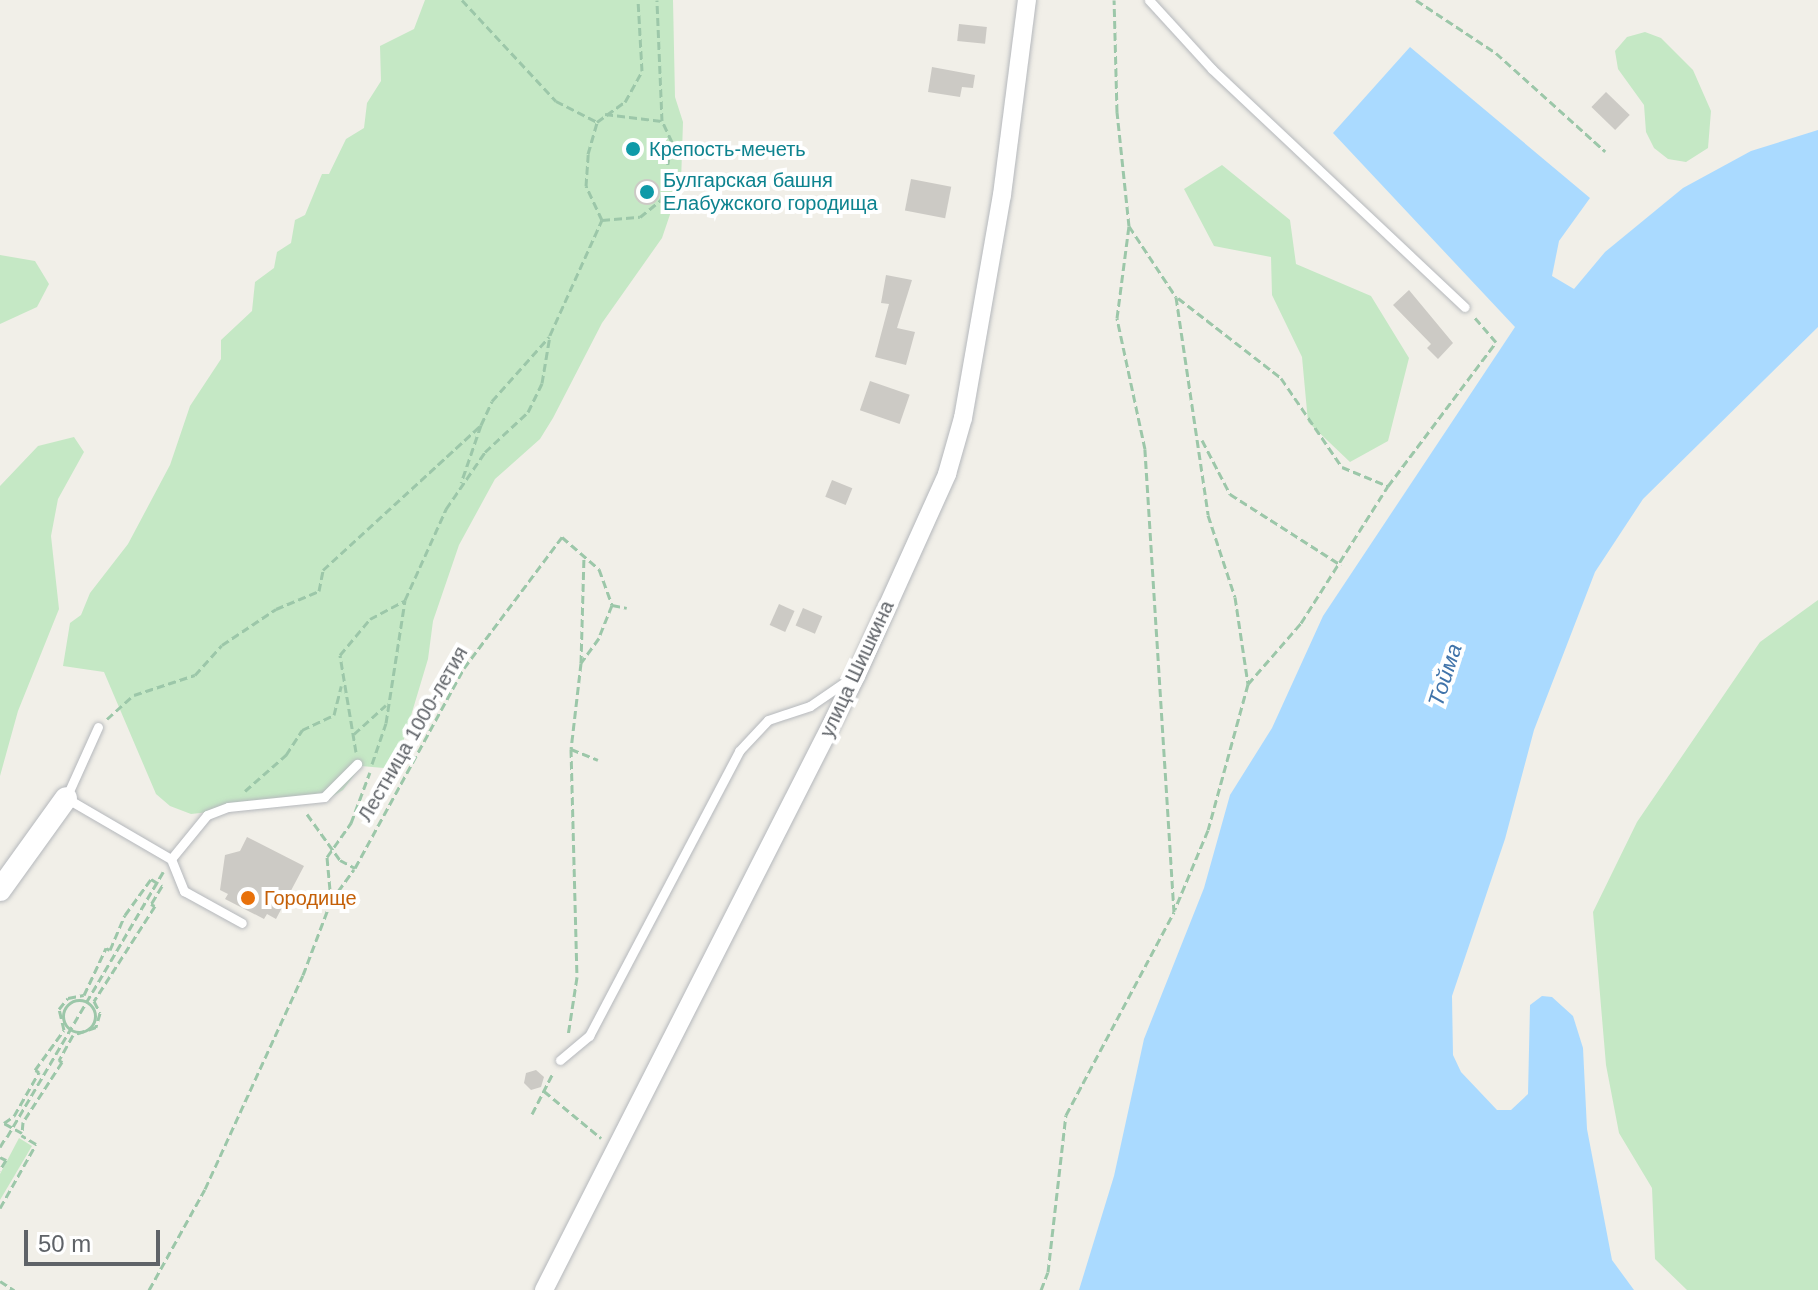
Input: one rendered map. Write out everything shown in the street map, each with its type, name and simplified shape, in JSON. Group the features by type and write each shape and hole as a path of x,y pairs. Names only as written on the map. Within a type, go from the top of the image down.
{"street":[{"name":"улица Шишкина","path":"544,1290 856,676 947,474 963,418 1002,195 1027,0"},
{"path":"0,890 66,798"}],"lane":[{"path":"1149,0 1212,69 1465,307"},
{"path":"560,1060 589,1036 739,751 768,720 810,706 856,676"},
{"path":"98,727 66,798 171,859 184,891 242,923"},
{"path":"171,859 207,815 228,807 297,802 333,792 357,764"}],"path":[{"path":"462,0 556,101 597,122"},
{"path":"459,490 485,452 528,412 542,383 550,335 602,220 586,186 597,122 625,102 642,71 638,0"},
{"path":"602,220 640,217 661,200 672,142 662,121 657,0"},
{"path":"1114,0 1117,112 1129,226 1117,318 1145,449 1174,912"},
{"path":"1416,0 1496,53 1605,151"},
{"path":"605,114 662,121"},
{"path":"1129,226 1176,297 1281,378 1342,467 1388,486"},
{"path":"1041,1290 1048,1272 1066,1115 1174,912 1208,830 1248,684 1235,597 1208,515 1200,436 1176,297"},
{"path":"1248,684 1301,623 1341,565 1388,486 1496,342 1465,307"},
{"path":"331,901 327,857 351,823 386,723 386,705 405,600 459,490 492,401 550,335"},
{"path":"98,727 134,695 195,675 222,645 276,609 319,591 323,570 481,425"},
{"path":"1200,436 1230,494 1341,565"},
{"name":"Лестница 1000-летия","path":"355,868 464,668 562,537 584,556"},
{"path":"581,663 599,638 612,605 599,569 584,556"},
{"path":"573,1025 577,977 571,749 581,663 584,556"},
{"path":"357,764 354,734 341,684 340,655 370,619 405,600"},
{"path":"612,605 627,608"},
{"path":"228,807 286,755 302,730 334,715 341,684"},
{"path":"354,734 386,705"},
{"path":"571,749 598,760"},
{"path":"149,1290 205,1189 303,975 331,901 355,868 332,848 297,802"},
{"path":"0,1147 171,859"},
{"path":"0,1123 12,1128 22,1133 23,1122 62,1062 59,1060 73,1035 96,1027 100,1013 94,1001 155,906 151,904 162,886 151,879 137,896 84,995 62,1003 58,1015 64,1030 35,1070 39,1072 14,1116 4,1123 12,1128 36,1144 0,1208"},
{"path":"87,1001 94,1008 93,1024 80,1032 70,1029 63,1015 67,1005 87,1001"},
{"path":"532,1114 552,1073"},
{"path":"544,1091 598,1136"},
{"path":"0,1157 6,1160 0,1170"},
{"path":"0,1281 14,1290"}],"green space":[{"path":"425,0 673,0 675,97 683,122 681,182 662,238 602,323 553,418 540,439 495,479 459,545 433,621 428,659 395,769 361,766 343,790 328,799 191,814 170,806 156,794 104,672 63,666 70,623 81,615 90,593 128,544 170,465 190,406 221,359 221,340 252,311 255,282 274,268 277,252 291,243 295,220 305,215 322,174 329,174 346,139 364,128 367,103 381,81 380,46 414,29"},
{"path":"1645,32 1661,38 1693,70 1711,111 1708,148 1686,162 1668,159 1654,148 1646,132 1644,105 1618,69 1615,51 1627,37"},
{"path":"1222,165 1290,220 1296,264 1371,296 1409,358 1388,441 1350,462 1308,422 1302,357 1272,295 1271,257 1214,246 1184,189"},
{"path":"0,255 35,261 49,284 37,307 0,324"},
{"path":"74,437 84,452 58,499 51,536 59,609 18,711 0,776 0,486 38,446"},
{"path":"1818,600 1818,1290 1687,1290 1655,1259 1652,1188 1619,1133 1606,1065 1593,912 1637,822 1760,642"},
{"path":"19,1138 32,1146 0,1200 0,1174"}],"water":[{"name":"Тойма","path":"1410,47 1590,198 1559,241 1552,276 1574,289 1605,252 1683,188 1751,151 1818,130 1818,327 1643,499 1595,572 1534,730 1505,839 1452,996 1453,1055 1461,1072 1497,1110 1511,1110 1528,1094 1530,1005 1542,996 1552,997 1573,1016 1583,1048 1587,1129 1612,1260 1634,1290 1079,1290 1114,1176 1144,1039 1204,888 1230,795 1272,728 1323,616 1515,327 1333,133"}],"building":[{"path":"959,24 987,27 985,44 957,41"},
{"path":"932,67 975,75 973,88 962,87 960,97 928,92"},
{"path":"1606,92 1630,115 1615,130 1591,107"},
{"name":"Булгарская башня Елабужского городища","path":"647,179 656,183 660,192 656,201 647,205 638,201 634,192 638,183"},
{"path":"911,179 951,187 945,218 905,210"},
{"path":"886,275 912,280 897,328 915,332 906,365 875,357 889,304 881,303"},
{"path":"1409,290 1453,343 1438,359 1427,348 1431,344 1393,305"},
{"path":"870,381 910,395 900,424 860,410"},
{"path":"832,480 852,488 846,505 825,497"},
{"path":"779,604 795,611 785,632 770,625"},
{"path":"803,608 822,616 815,634 796,625"},
{"path":"247,837 304,866 276,919 267,914 264,919 225,899 228,894 220,890 225,855 240,851"},
{"path":"536,1070 544,1077 541,1087 531,1090 524,1083 526,1073"}],"place":[{"name":"Крепость-мечеть","path":"633,149"},
{"name":"Булгарская башня Елабужского городища","path":"647,192"},
{"name":"Городище","path":"248,898"}]}
